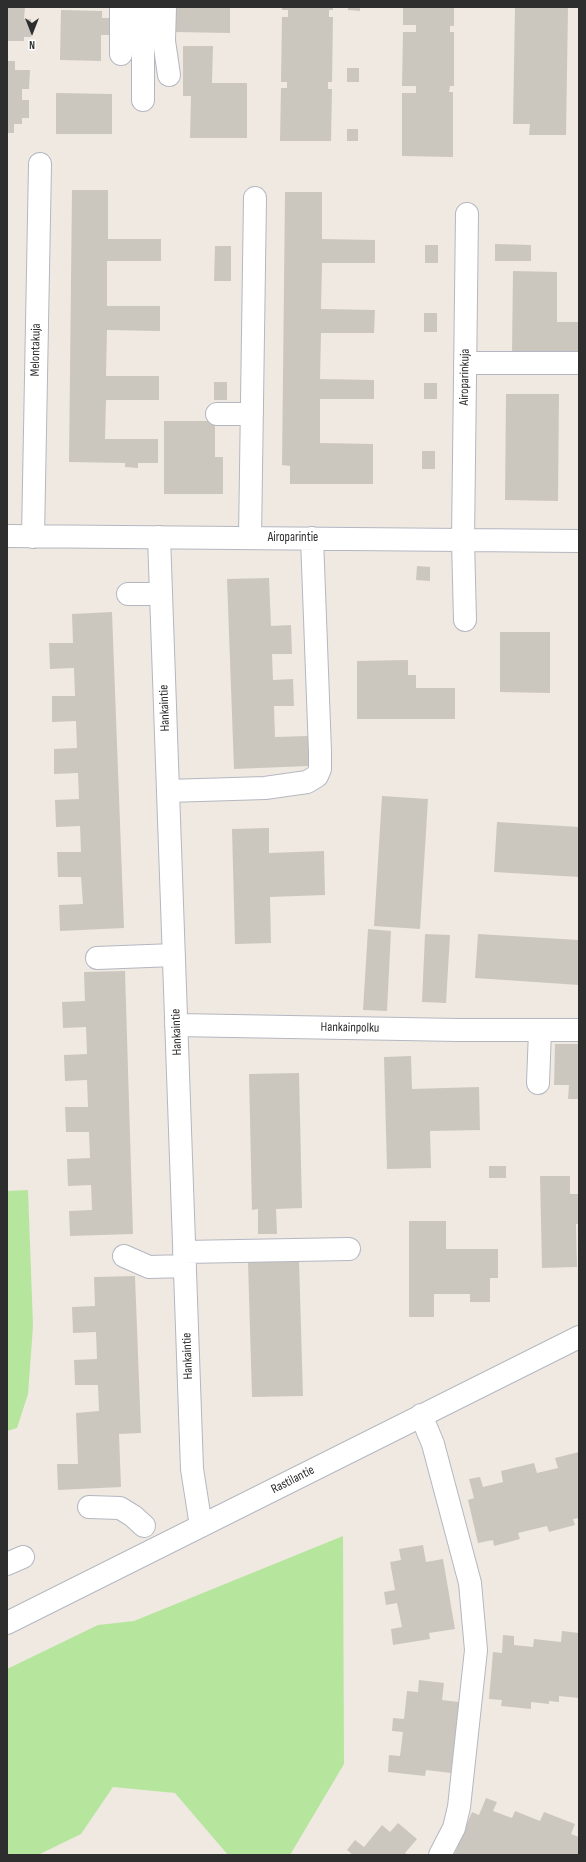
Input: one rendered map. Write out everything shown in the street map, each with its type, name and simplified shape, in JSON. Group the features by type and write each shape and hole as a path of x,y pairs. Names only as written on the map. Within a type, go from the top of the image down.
{"street":[{"path":"121,7 121,54"},
{"path":"143,7 143,100"},
{"path":"165,7 164,41 169,75"},
{"name":"Melontakuja","path":"33,537 40,164"},
{"path":"250,538 255,198"},
{"name":"Airoparinkuja","path":"465,620 463,540 467,214"},
{"path":"465,363 579,363"},
{"path":"217,414 252,414"},
{"name":"Airoparintie","path":"7,536 579,541"},
{"name":"Hankaintie","path":"159,537 192,1469 202,1526"},
{"path":"168,791 266,788 307,782 317,776 320,769 320,752 312,538"},
{"path":"128,594 161,594"},
{"path":"97,958 174,955"},
{"name":"Hankainpolku","path":"176,1025 532,1031 579,1030"},
{"path":"532,1031 538,1083"},
{"path":"124,1256 149,1267 185,1259 349,1249"},
{"name":"Rastilantie","path":"7,1623 579,1337"},
{"path":"421,1415 433,1444 470,1583 476,1650 459,1807 454,1828 440,1855"},
{"path":"89,1507 120,1508 133,1516 144,1526"}],"green space":[{"path":"28,1190 33,1326 28,1394 17,1428 7,1431 7,1191"},
{"path":"343,1536 344,1764 290,1855 228,1855 175,1793 113,1787 81,1834 38,1855 7,1855 7,1669 98,1625 134,1621"}],"building":[{"path":"7,7 25,7 24,19 31,19 31,37 24,37 24,41 7,41"},
{"path":"176,7 230,7 230,33 175,32"},
{"path":"282,7 333,7 333,10 329,10 329,17 333,17 332,82 328,82 328,89 332,89 331,141 280,141 281,88 287,88 287,82 281,82 282,17 288,17 288,10 282,10"},
{"path":"348,7 360,7 360,11 348,10"},
{"path":"403,7 454,7 454,26 450,26 450,32 454,32 454,86 450,86 449,92 453,92 453,157 402,156 402,93 416,93 416,86 402,86 403,32 416,32 416,25 403,25"},
{"path":"515,7 568,7 566,135 529,135 530,124 513,124"},
{"path":"61,10 102,11 102,18 109,18 109,35 101,35 101,61 60,60"},
{"path":"183,46 213,46 212,83 247,83 247,138 190,138 191,96 183,96"},
{"path":"7,61 15,61 15,70 30,70 29,89 22,89 22,100 29,100 29,118 22,118 22,124 14,124 14,133 7,133"},
{"path":"347,68 359,68 359,82 347,82"},
{"path":"56,93 112,94 112,134 56,134"},
{"path":"347,129 358,129 358,141 347,141"},
{"path":"72,190 108,190 108,239 161,239 161,261 107,261 107,306 160,306 160,331 107,330 106,376 159,376 159,400 106,400 105,439 158,439 158,463 138,463 138,468 125,467 125,463 69,462"},
{"path":"285,192 322,192 322,239 375,240 375,263 322,263 321,309 375,310 374,333 321,333 320,379 374,380 374,399 320,399 320,443 373,444 373,484 290,484 290,466 282,465"},
{"path":"495,244 531,245 531,261 495,261"},
{"path":"425,245 438,245 438,263 425,263"},
{"path":"215,246 231,246 231,281 214,281"},
{"path":"513,271 557,272 557,322 579,322 579,353 512,353"},
{"path":"424,313 437,313 437,332 424,332"},
{"path":"214,382 227,382 227,400 214,400"},
{"path":"424,383 437,383 437,399 424,399"},
{"path":"506,394 559,394 558,501 505,500"},
{"path":"164,421 215,421 215,457 223,457 223,494 164,494"},
{"path":"422,451 435,451 435,469 422,469"},
{"path":"417,566 430,567 430,581 416,580"},
{"path":"269,578 271,626 291,625 292,654 272,654 273,680 293,679 294,706 274,706 275,737 308,736 309,766 234,769 227,579"},
{"path":"112,612 124,928 60,931 59,905 83,904 81,877 58,877 57,852 81,852 80,826 56,827 55,800 79,799 78,773 54,774 54,749 77,748 76,721 52,722 52,696 75,696 74,668 50,669 49,643 73,643 72,614"},
{"path":"500,632 550,632 550,693 500,692"},
{"path":"408,660 408,675 416,675 416,688 455,688 455,719 357,719 357,661"},
{"path":"382,796 428,799 420,929 374,926"},
{"path":"497,822 579,827 579,877 494,872"},
{"path":"269,828 269,853 324,851 325,895 270,897 271,943 235,944 232,829"},
{"path":"368,929 391,931 387,1011 363,1010"},
{"path":"425,934 450,935 446,1003 422,1002"},
{"path":"478,934 579,940 579,985 475,978"},
{"path":"125,971 133,1234 70,1236 69,1211 92,1210 91,1185 68,1186 67,1159 90,1158 89,1132 66,1132 65,1107 88,1107 87,1080 65,1081 64,1055 87,1054 86,1027 63,1028 62,1002 85,1001 84,972"},
{"path":"555,1044 579,1044 579,1099 568,1099 569,1085 554,1085"},
{"path":"411,1056 412,1089 479,1087 480,1130 430,1131 431,1168 387,1169 384,1057"},
{"path":"299,1073 302,1208 276,1209 277,1234 258,1234 258,1209 252,1210 249,1074"},
{"path":"489,1166 506,1166 506,1178 489,1178"},
{"path":"540,1176 570,1176 570,1194 579,1194 579,1224 576,1224 577,1267 542,1268"},
{"path":"409,1221 446,1221 446,1249 498,1249 498,1278 490,1278 490,1302 470,1302 470,1294 434,1294 434,1317 409,1317"},
{"path":"299,1260 303,1396 252,1397 248,1262"},
{"path":"135,1276 141,1433 119,1434 121,1487 58,1490 57,1464 78,1464 76,1413 99,1411 98,1385 75,1385 74,1360 97,1359 96,1332 73,1333 72,1307 95,1306 94,1277"},
{"path":"579,1452 579,1518 573,1519 575,1525 549,1532 547,1526 518,1533 520,1539 494,1546 493,1540 478,1543 468,1500 474,1498 469,1479 480,1477 483,1487 503,1482 501,1471 534,1463 537,1473 558,1468 555,1458"},
{"path":"423,1545 426,1562 443,1559 455,1629 429,1633 430,1639 393,1645 391,1629 402,1627 397,1603 386,1605 384,1592 395,1590 390,1562 401,1560 399,1549"},
{"path":"562,1631 579,1633 579,1698 559,1696 559,1702 549,1701 549,1704 531,1702 531,1709 501,1706 502,1700 489,1699 493,1652 502,1653 503,1635 514,1636 514,1645 533,1647 534,1639 561,1642"},
{"path":"419,1680 444,1683 442,1700 459,1702 451,1773 426,1770 425,1776 388,1772 389,1755 400,1756 403,1732 392,1731 393,1718 404,1719 407,1691 418,1692"},
{"path":"486,1798 497,1802 493,1811 512,1818 515,1811 540,1821 544,1812 575,1824 571,1834 579,1837 579,1855 454,1855 472,1812 479,1815"},
{"path":"398,1823 417,1839 405,1853 408,1855 353,1855 347,1850 355,1840 364,1847 382,1825 390,1832"}]}
